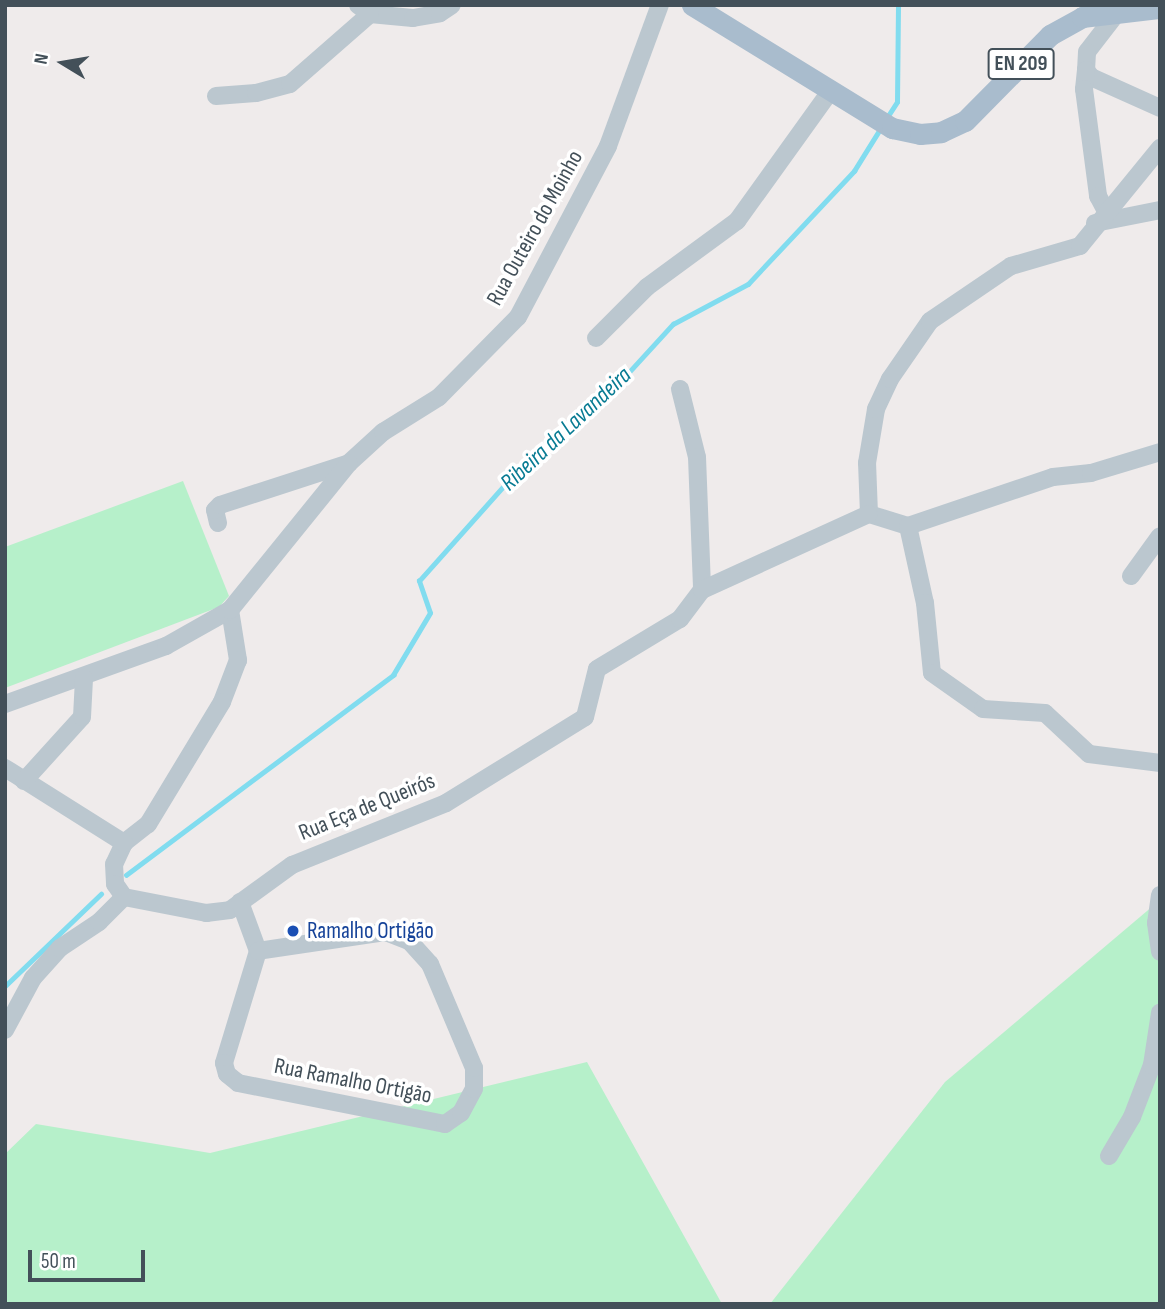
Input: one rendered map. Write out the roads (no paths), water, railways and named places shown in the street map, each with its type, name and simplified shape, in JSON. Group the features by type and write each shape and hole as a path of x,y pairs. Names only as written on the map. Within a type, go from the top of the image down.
{"main road":[{"name":"EN 209","path":"692,5 883,123 920,134 941,132 965,121 1050,35 1082,17 1160,8"}],"street":[{"path":"216,96 256,93 290,84 364,10 413,18 440,13 452,5"},
{"name":"Rua Outeiro do Moinho","path":"218,523 215,510 220,505 349,463 383,432 439,397 518,317 608,146 660,5"},
{"path":"1100,216 1084,89 1087,52 1125,10"},
{"path":"1086,70 1091,78 1160,108"},
{"path":"596,338 647,287 737,221 831,90"},
{"path":"1160,148 1100,216 1080,246 1011,266 930,321 890,379 876,409 867,463 869,514 908,526 1043,480 1091,473 1160,452"},
{"path":"1100,216 1160,210"},
{"path":"680,389 697,457 702,590"},
{"path":"5,704 84,678 166,646 230,610 349,463"},
{"name":"Rua Eça de Queirós","path":"124,897 206,913 230,910 292,865 446,803 585,717 597,669 680,619 702,590 869,514"},
{"path":"908,526 925,603 932,673 983,709 1045,713 1089,754 1160,763"},
{"path":"1131,576 1160,536"},
{"path":"5,1030 33,978 60,948 99,922 124,897 115,884 114,864 124,843 148,824 222,702 238,660 230,610"},
{"path":"24,781 82,717 84,678"},
{"path":"5,768 124,843"},
{"path":"1160,895 1156,923 1160,952"},
{"path":"240,902 258,951"},
{"name":"Rua Ramalho Ortigão","path":"385,932 409,941 430,964 474,1068 474,1089 461,1113 445,1124 238,1083 228,1074 223,1063 258,951 385,932"},
{"path":"1109,1156 1132,1117 1152,1065 1160,1013"}],"waterway":[{"name":"Ribeira da Lavandeira","path":"886,119 897,102 898,5"},
{"name":"Ribeira da Lavandeira","path":"126,875 393,675 430,613 419,581 526,461 598,406 673,324 748,284 854,171 880,129"},
{"name":"Ribeira da Lavandeira","path":"5,986 101,894"}],"place":[{"name":"Ramalho Ortigão","path":"293,931"}]}
